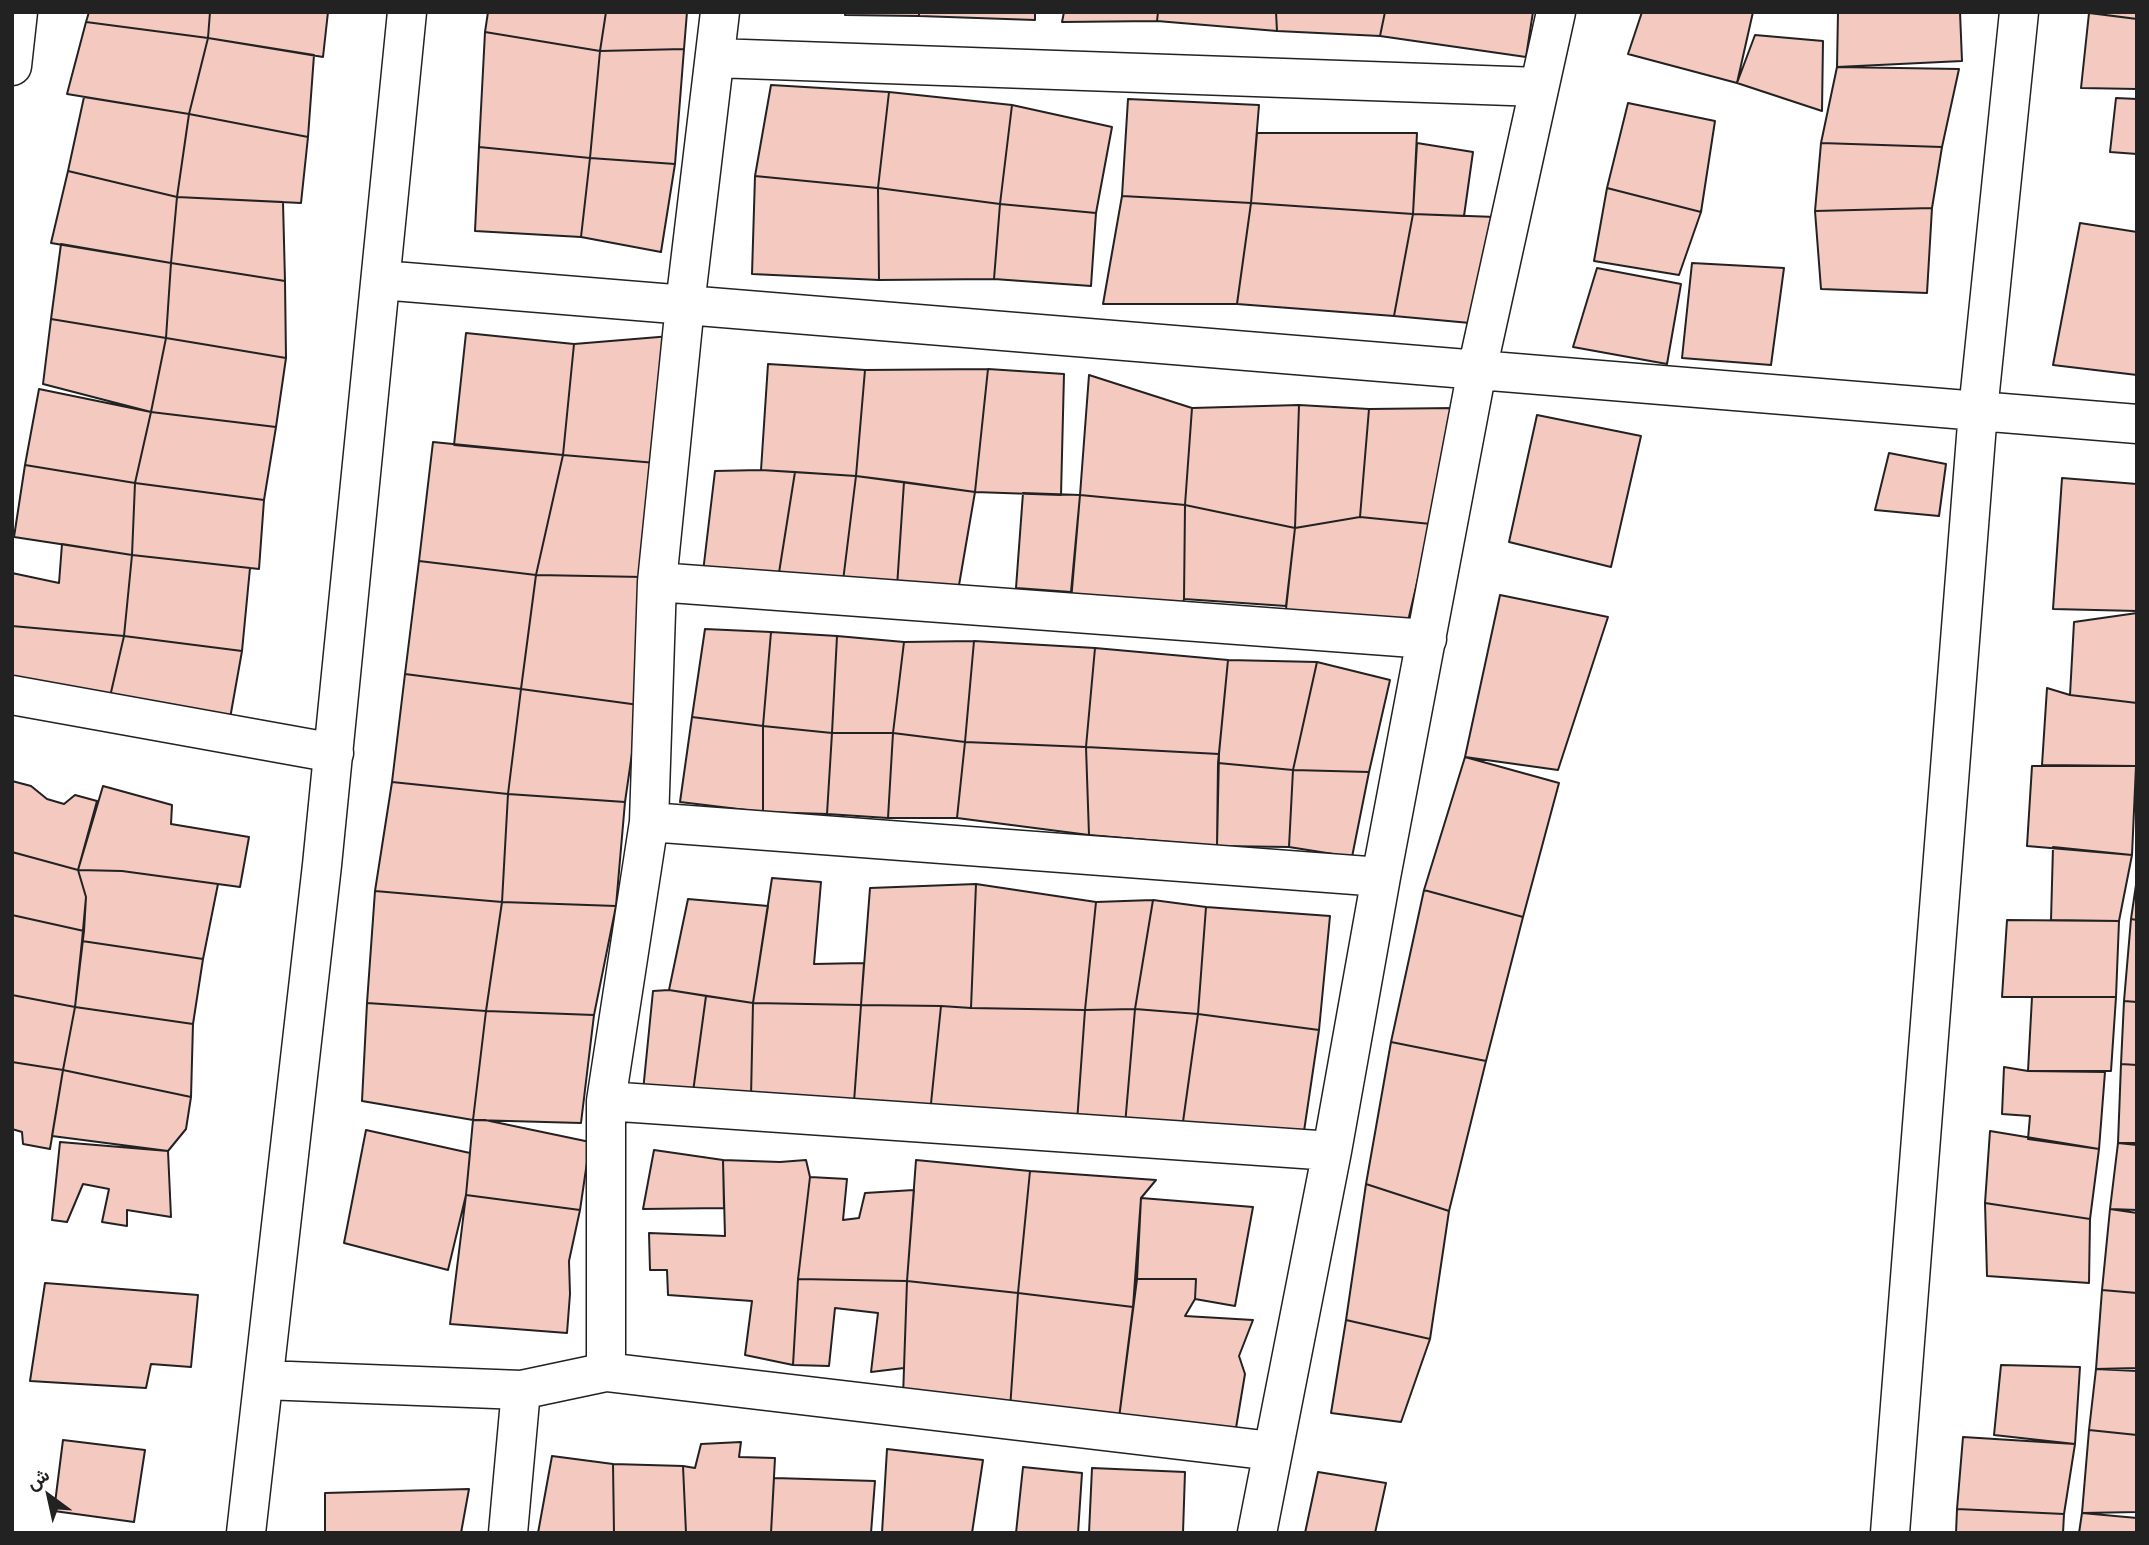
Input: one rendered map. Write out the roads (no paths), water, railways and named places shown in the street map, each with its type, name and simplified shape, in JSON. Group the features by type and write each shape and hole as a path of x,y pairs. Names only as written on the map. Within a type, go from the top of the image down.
{"street":[{"path":"12,66 18,12"},
{"path":"246,1533 334,753 407,12"},
{"path":"607,1372 606,1101 649,822 657,582 685,305 720,12"},
{"path":"1257,1533 1332,1151 1381,877 1478,370 1556,12"},
{"path":"1890,1533 1978,411 2019,12"},
{"path":"715,58 1539,87"},
{"path":"381,280 2137,424"},
{"path":"657,582 1427,639"},
{"path":"12,695 334,753"},
{"path":"649,822 1381,877"},
{"path":"606,1101 1332,1151"},
{"path":"264,1380 521,1390 607,1372 1272,1451"},
{"path":"508,1533 521,1390"}]}
